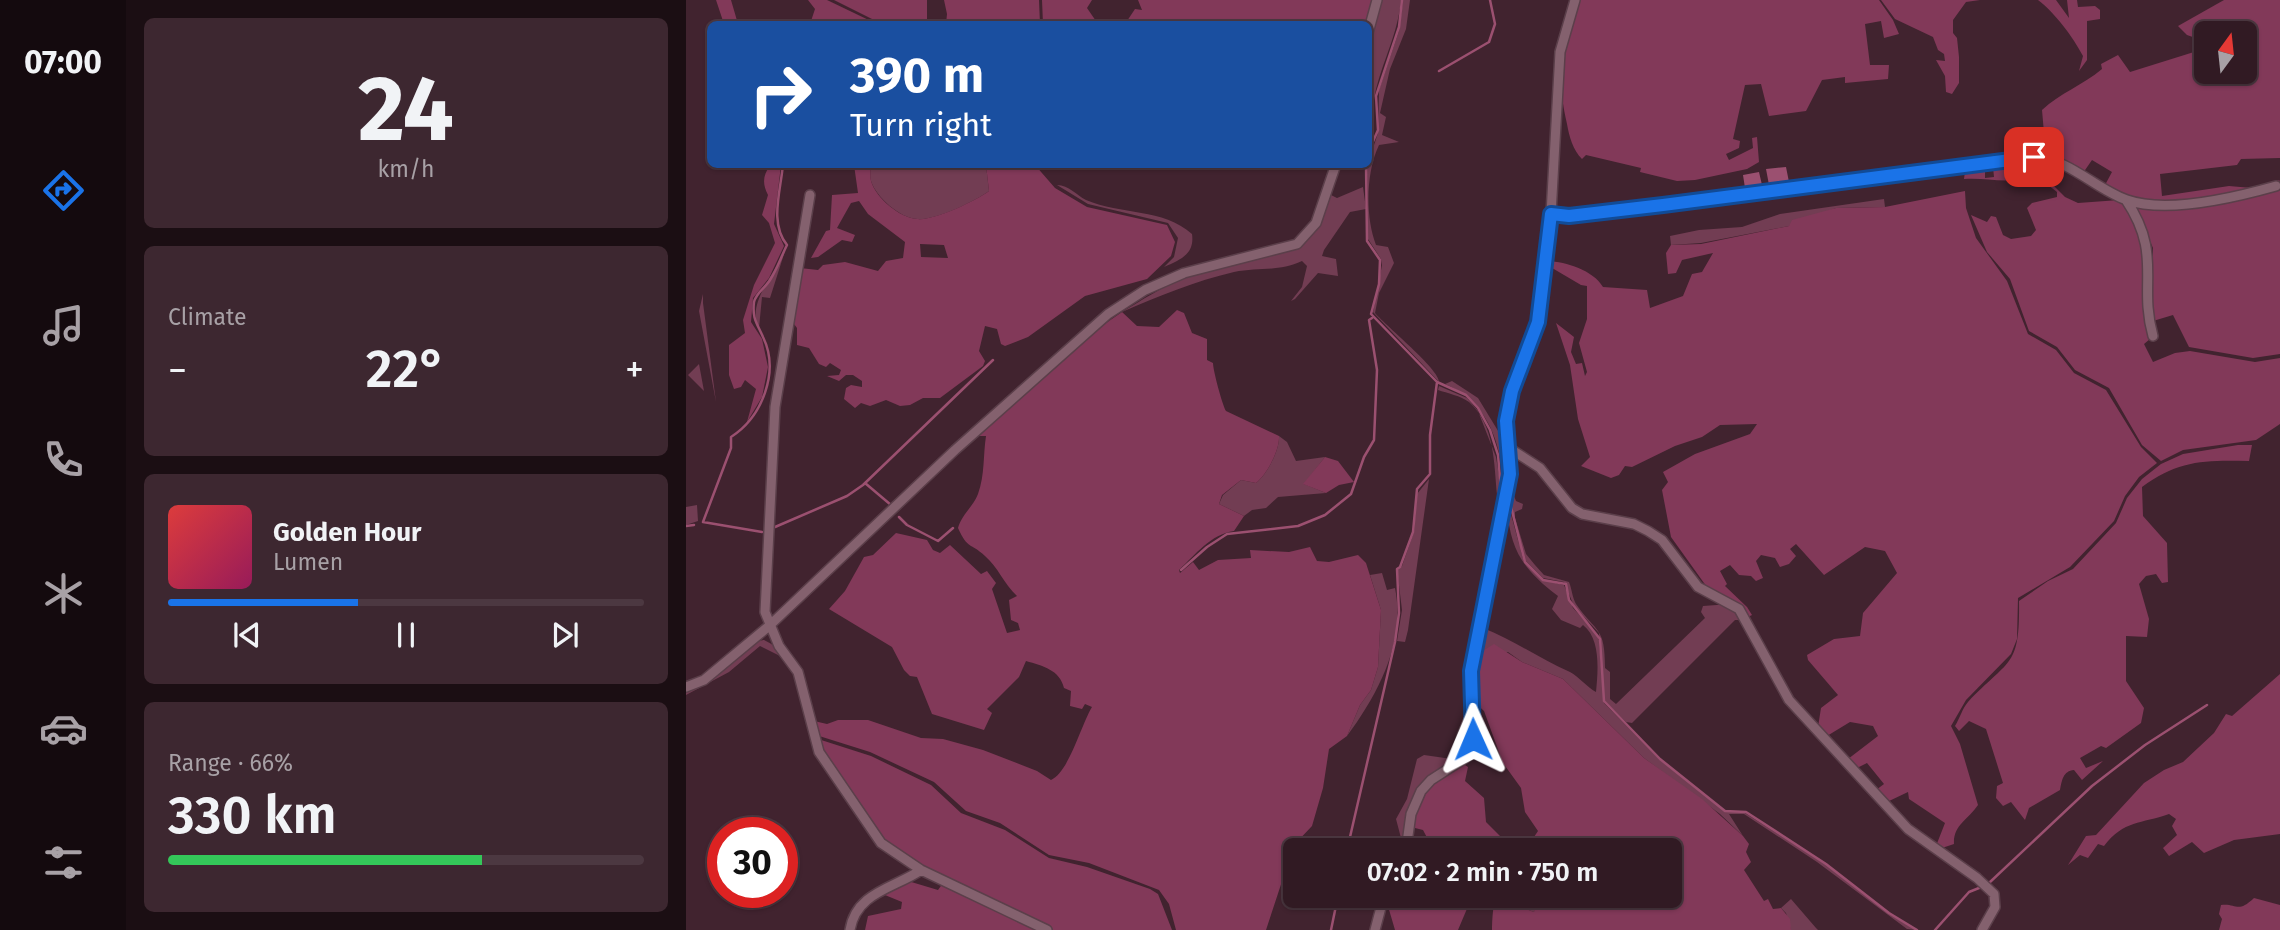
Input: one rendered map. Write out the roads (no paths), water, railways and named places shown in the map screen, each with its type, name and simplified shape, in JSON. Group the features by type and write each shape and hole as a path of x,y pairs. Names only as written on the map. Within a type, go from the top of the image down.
{"street":[{"path":"1371,21 1377,0"},
{"path":"1407,838 1410,814 1421,791 1431,780 1459,763 1470,752 1474,730 1471,671 1510,474 1506,421 1512,391 1538,322 1551,214 1560,52 1575,0"},
{"path":"1551,214 1569,216 1663,205 2034,157 2074,170 2126,200 2172,205 2251,193 2276,186"},
{"path":"686,687 704,680 769,626 1093,325 1161,282 1297,244 1316,223 1335,168"},
{"path":"810,195 791,298 772,435 765,612 769,626 799,672 818,751 881,843 921,870 1047,930"},
{"path":"2126,200 2135,213 2149,252 2148,318 2153,336"},
{"path":"1509,448 1540,468 1573,508 1582,514 1634,524 1648,531 1662,540 1698,587 1739,609 1789,700 1908,829 1977,877 1994,894 1995,907 1982,930"},
{"path":"850,930 858,910 872,896 921,870"},
{"path":"1375,930 1381,908"}],"waterway":[{"path":"1372,144 1378,130 1376,96 1399,27 1402,0"},
{"path":"1439,71 1489,42 1495,24 1490,0"},
{"path":"762,532 703,522 731,448 731,437 742,428 759,406 769,379 768,351 756,321 754,308 755,299 768,283 787,245 778,227 777,217 782,168"},
{"path":"1366,168 1367,241 1380,260 1379,284 1371,314 1437,382 1466,395 1478,408 1490,430 1498,455 1501,489"},
{"path":"1181,570 1227,534 1298,526 1325,515 1351,494 1364,457 1374,440 1377,370 1369,320 1372,318"},
{"path":"775,527 847,496 863,485 993,360"},
{"path":"1350,838 1395,642 1399,613 1397,569 1413,532 1417,489 1430,474 1430,435 1437,382"},
{"path":"865,483 891,505"},
{"path":"1509,499 1525,562 1543,580 1566,584 1569,600 1600,639 1604,701 1660,759 1725,811 1746,812 1826,864 1889,913 1917,930"},
{"path":"899,517 907,525 938,541 953,528"},
{"path":"686,526 694,525"},
{"path":"1989,883 2092,786 2145,745 2207,705"},
{"path":"1935,930 1969,892 1984,886"},
{"path":"1331,930 1336,908"}]}
